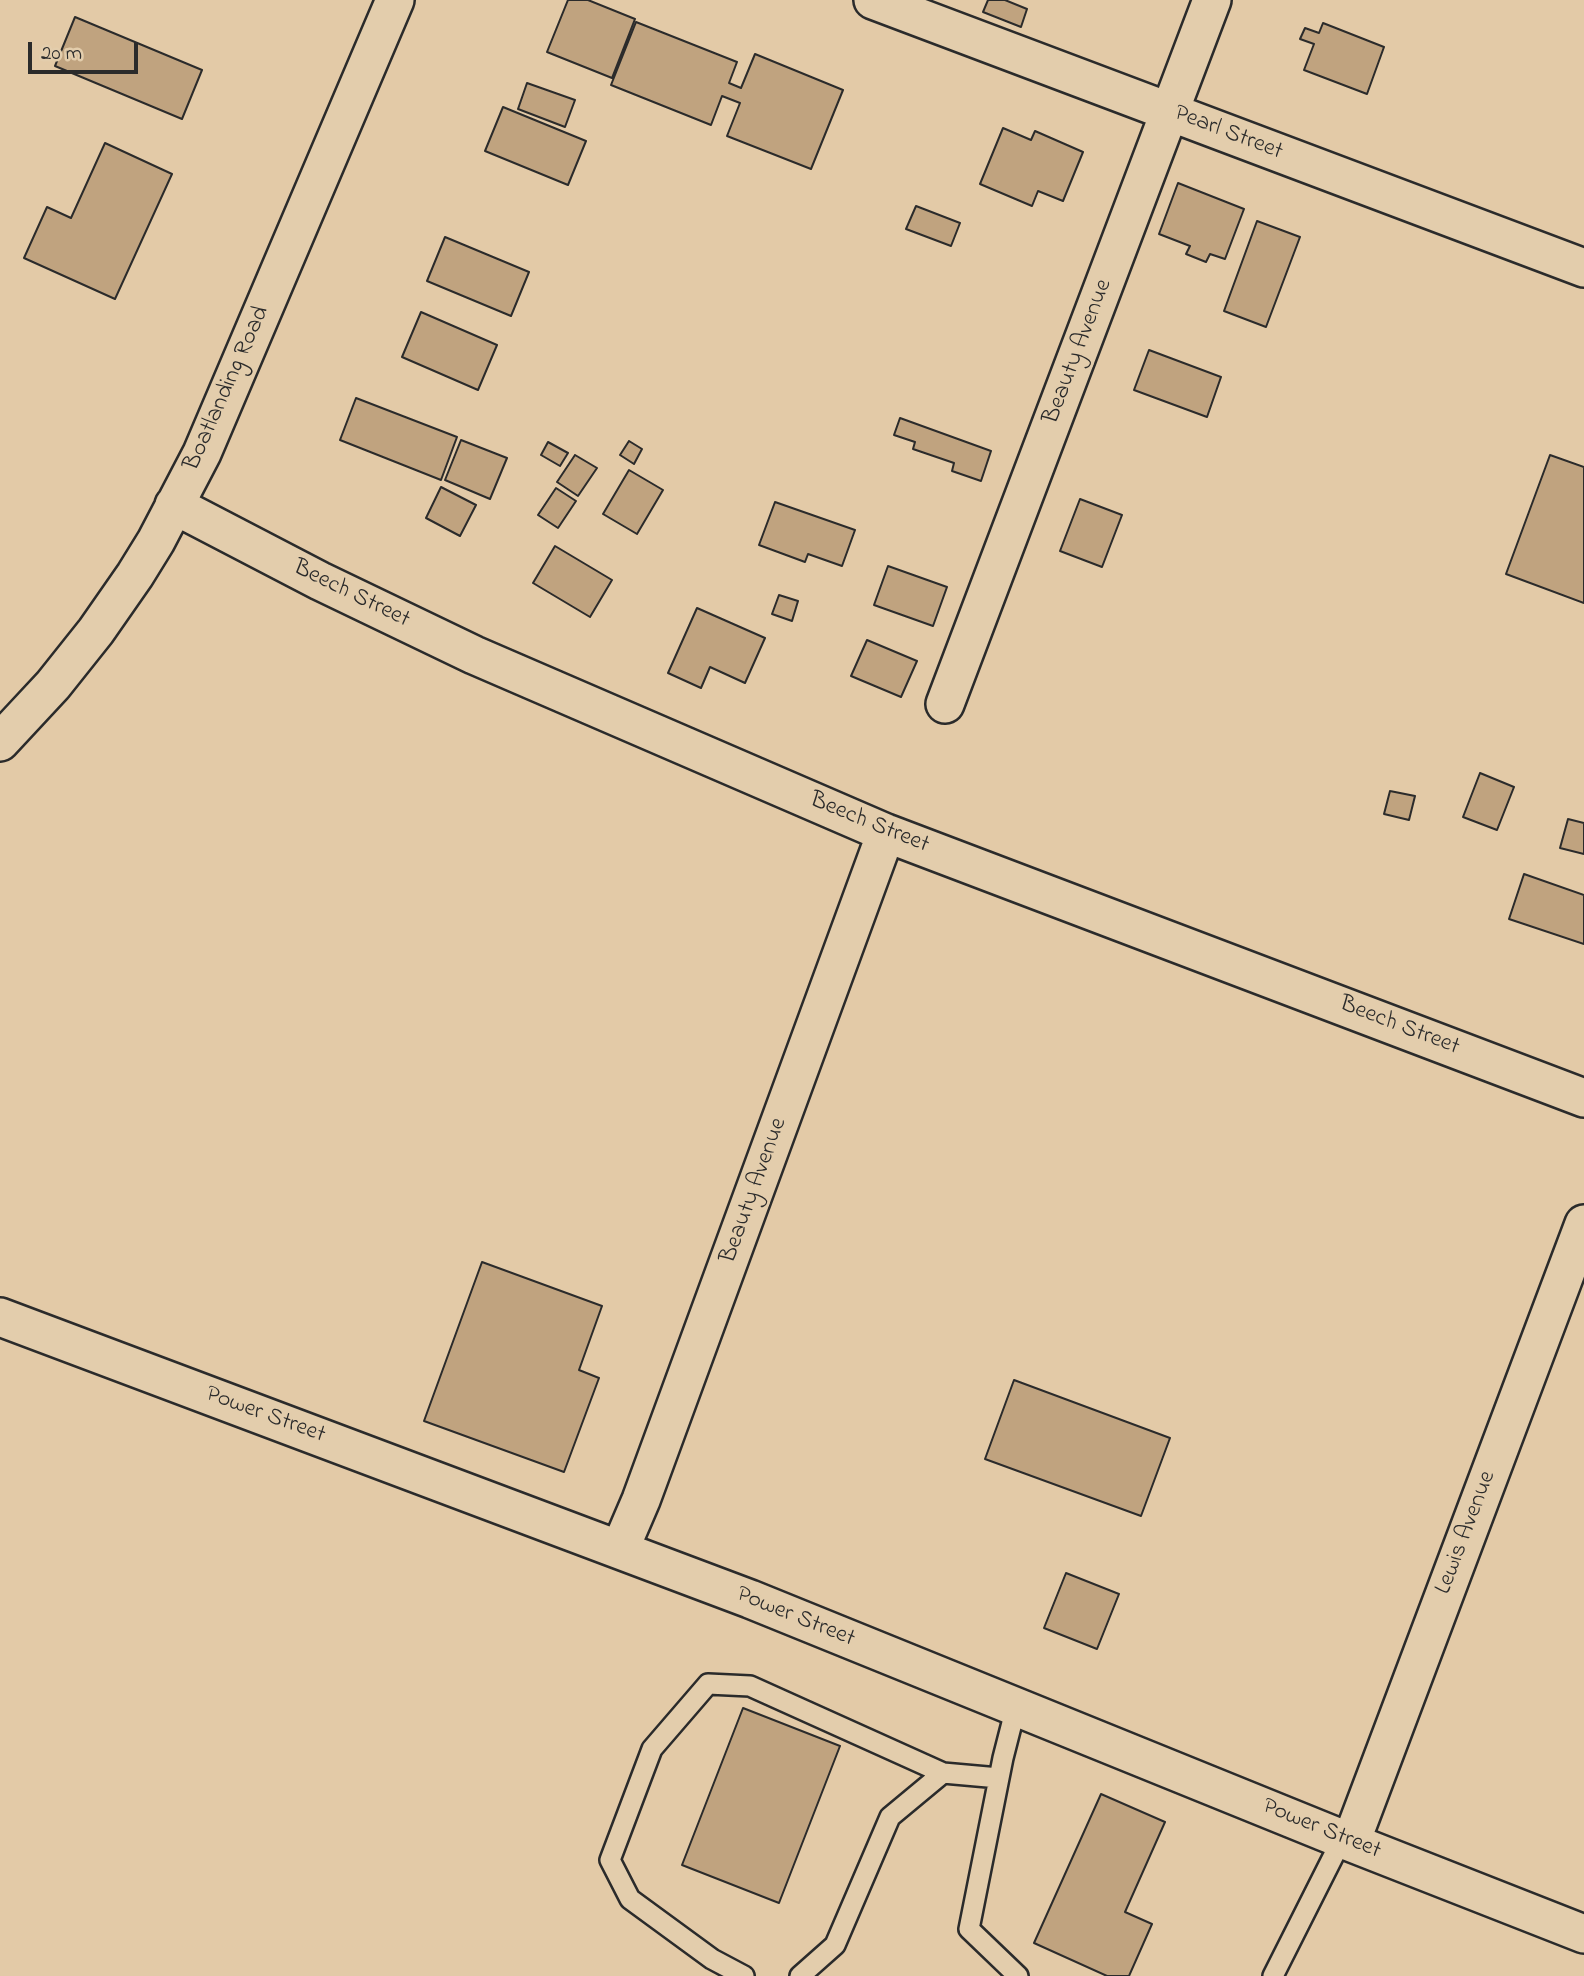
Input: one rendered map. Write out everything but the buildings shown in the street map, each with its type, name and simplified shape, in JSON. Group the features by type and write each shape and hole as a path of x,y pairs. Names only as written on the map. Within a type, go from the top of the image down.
{"street":[{"name":"Boatlanding Road","path":"0,742 53,685 135,576 202,453 395,0"},
{"name":"Pearl Street","path":"873,0 1584,268"},
{"name":"Beauty Avenue","path":"945,704 1212,0"},
{"name":"Beech Street","path":"174,505 320,582 474,655 886,833 1584,1098"},
{"name":"Beauty Avenue","path":"621,1549 886,833"},
{"name":"Lewis Avenue","path":"1346,1840 1584,1224"},
{"name":"Power Street","path":"0,1317 621,1549 1584,1934"}],"lane":[{"path":"744,1976 712,1959 630,1899 610,1860 652,1749 708,1684 751,1686 943,1773 999,1779"},
{"path":"1016,1707 969,1930 1017,1976"},
{"path":"800,1976 835,1945 890,1817 943,1773"},
{"path":"1273,1976 1346,1840"}]}
